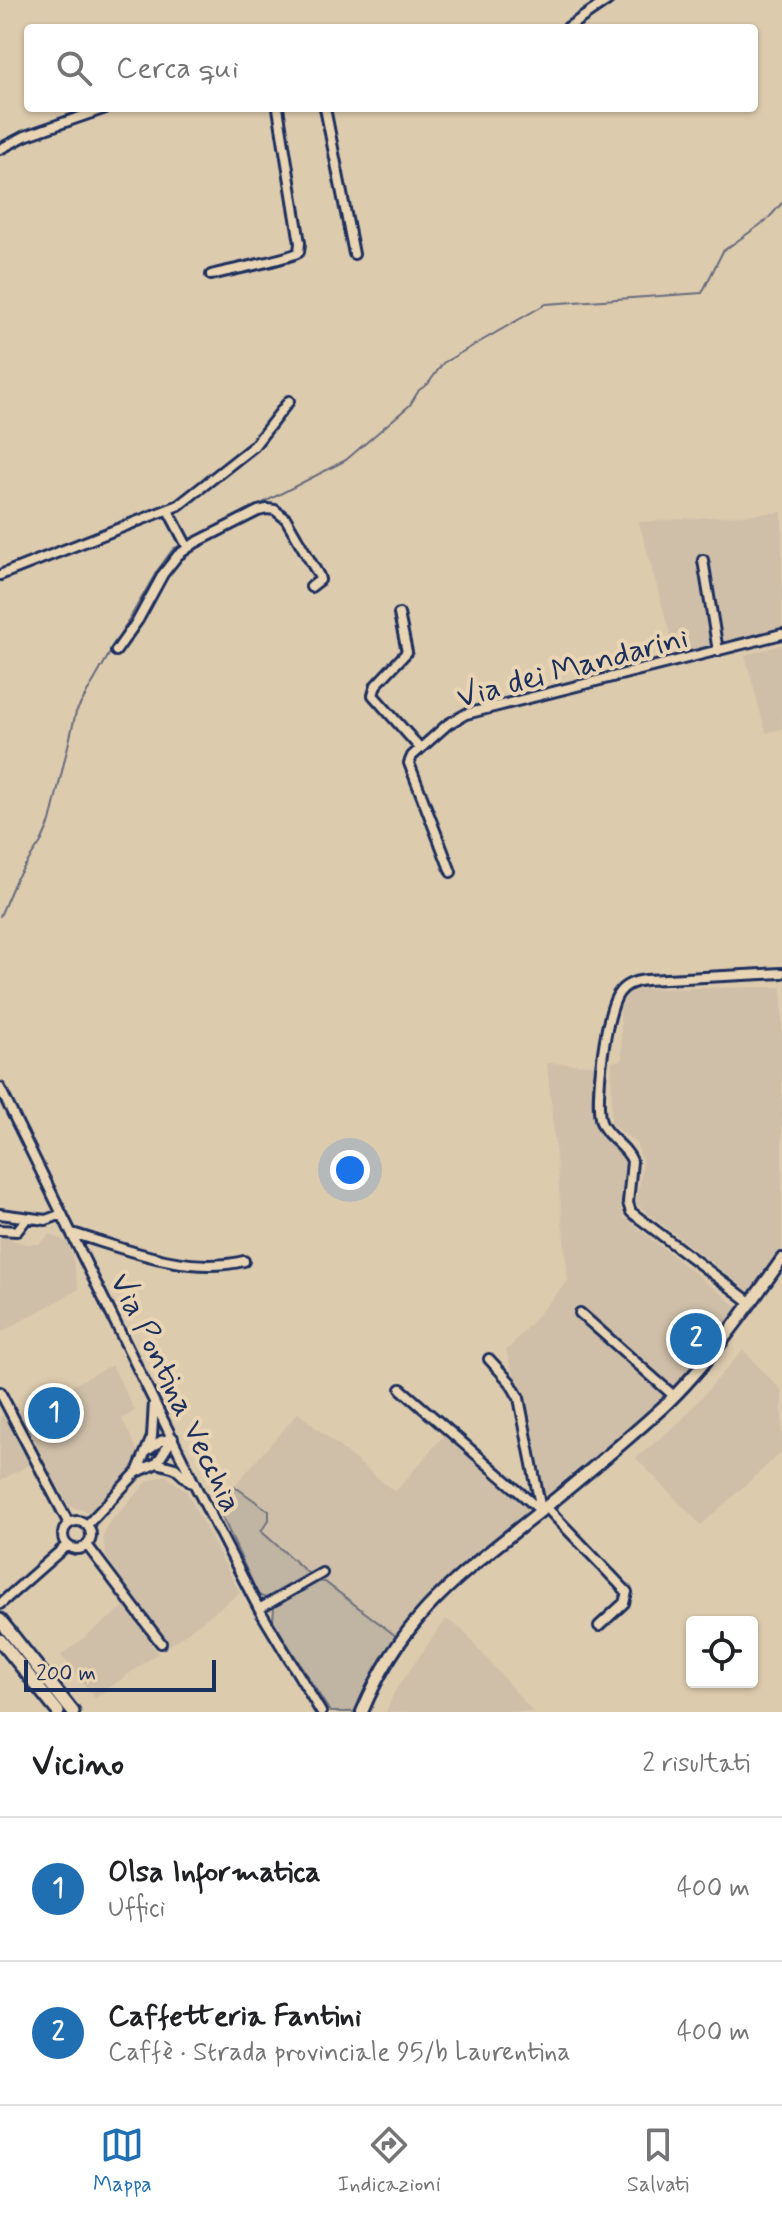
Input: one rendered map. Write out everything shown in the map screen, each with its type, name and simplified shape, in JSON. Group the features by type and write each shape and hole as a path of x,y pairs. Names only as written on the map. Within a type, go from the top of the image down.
{"highway":[{"path":"0,1620 73,1712"},
{"path":"0,1640 58,1712"}],"main road":[{"path":"362,1712 389,1657 423,1610 468,1568 543,1509 674,1396 782,1259"}],"street":[{"path":"573,24 608,0"},
{"path":"0,149 95,112"},
{"path":"211,275 262,261 291,257 299,252 279,112"},
{"path":"326,112 354,254"},
{"path":"0,575 181,503 254,446 289,401"},
{"path":"168,510 188,548"},
{"path":"116,651 138,620 163,574 188,548 260,510 275,510 285,517 319,576 320,580 311,587"},
{"path":"703,560 718,651"},
{"path":"399,614 407,652 376,685 373,695 420,748 410,759 409,765 451,872"},
{"name":"Via dei Mandarini","path":"420,748 451,722 466,714 782,634"},
{"path":"750,1302 631,1212 628,1203 633,1162 601,1120 601,1064 613,1005 620,991 629,984 643,980 782,973"},
{"name":"Via Pontina Vecchia","path":"0,1088 197,1489 259,1609 321,1712"},
{"path":"0,1214 50,1220 62,1214"},
{"path":"0,1230 17,1231 27,1218"},
{"path":"72,1233 128,1251 174,1261 214,1265 244,1261"},
{"path":"580,1313 674,1396"},
{"path":"489,1359 510,1382 519,1398 543,1509"},
{"path":"401,1389 543,1509 627,1592 624,1603 599,1626"},
{"path":"0,1392 69,1524"},
{"path":"87,1525 137,1472 153,1432 154,1397"},
{"path":"145,1455 158,1443 173,1438"},
{"path":"137,1472 157,1463 173,1438"},
{"path":"157,1463 175,1468 197,1489"},
{"path":"76,1521 87,1525 91,1538 87,1545 75,1549 67,1545 63,1532 69,1524 76,1521"},
{"path":"2,1602 67,1545"},
{"path":"87,1545 161,1643"},
{"path":"259,1609 322,1573"}],"shaded area":[{"path":"782,512 782,629 676,656 639,522"},
{"path":"782,645 782,729 766,733 745,655"},
{"path":"782,987 782,1249 751,1293 636,1204 643,1163 636,1143 611,1124 612,1062 622,1060 620,1008 630,989"},
{"path":"547,1063 596,1065 595,1123 624,1160 621,1210 624,1217 744,1312 679,1395 574,1307 571,1312 665,1396 546,1500 542,1495 524,1391 513,1373 506,1351 568,1281"},
{"path":"50,1234 69,1243 79,1289 0,1333 0,1236 26,1244 39,1244"},
{"path":"743,1350 782,1391 782,1452 701,1525 636,1458 680,1422"},
{"path":"112,1365 135,1411 122,1419 140,1456 125,1486 92,1513 69,1506 21,1412"},
{"path":"298,1413 395,1492 446,1433 531,1511 428,1598 396,1636 325,1582 318,1581 261,1530 269,1520 269,1511 234,1486"},
{"path":"5,1414 30,1464 0,1481 0,1417"},
{"path":"166,1475 186,1491 240,1593 169,1646 106,1556 103,1537 108,1524 148,1481"},
{"path":"234,1486 269,1511 269,1520 261,1531 309,1574 268,1599 258,1595 221,1514 218,1502"},
{"path":"318,1581 325,1582 396,1636 354,1712 330,1712 273,1621 274,1606"},
{"path":"125,1606 158,1653 95,1698 61,1655"},
{"path":"446,1619 462,1630 533,1712 386,1712 395,1691"}],"waterway":[{"path":"187,542 346,460 410,405 443,363 546,304 702,293 723,251 767,220 782,203"},
{"path":"0,916 16,879 41,842 50,822 76,712 157,571 173,549 181,545"}],"place":[{"name":"Caffetteria Fantini","path":"696,1339"},
{"name":"Olsa Informatica","path":"54,1413"}]}
